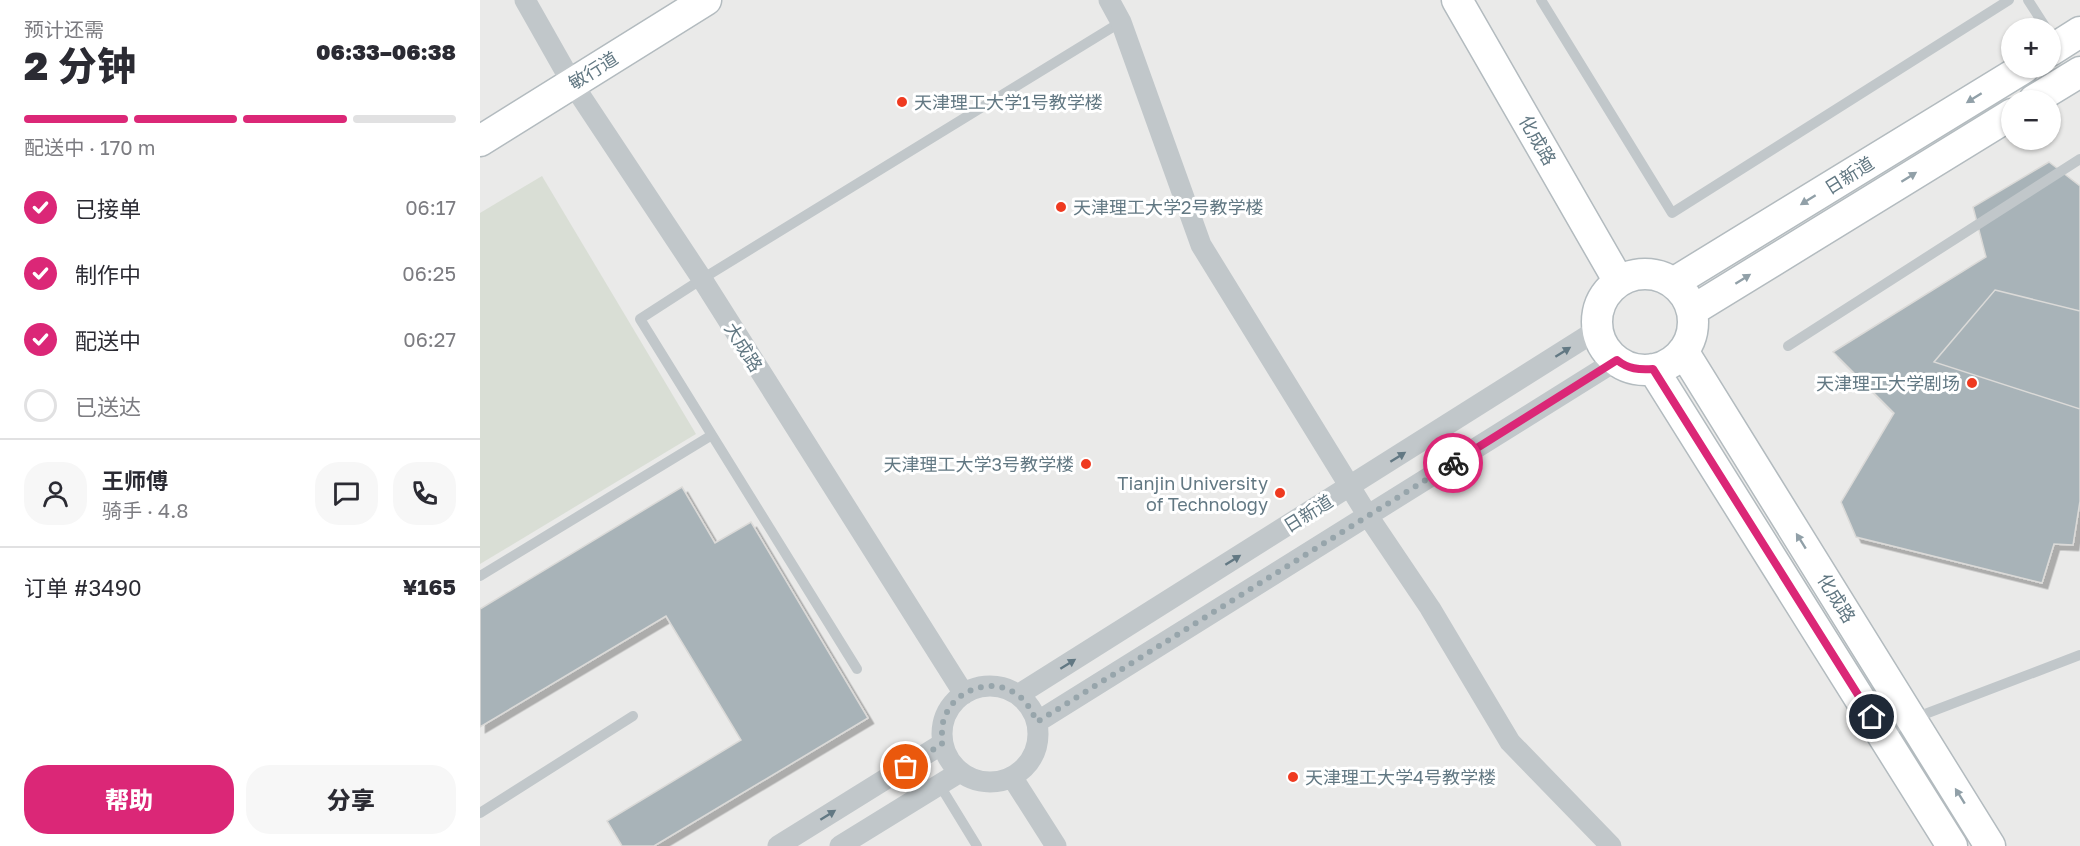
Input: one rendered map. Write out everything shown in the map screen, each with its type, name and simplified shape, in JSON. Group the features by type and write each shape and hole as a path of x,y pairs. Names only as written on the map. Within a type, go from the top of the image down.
{"street":[{"name":"大成路","path":"525,0 572,83 702,279 964,694"},
{"name":"敏行道","path":"480,141 706,0"},
{"path":"1109,0 1121,22 1201,245 1368,516 1430,608 1510,742 1611,846"},
{"name":"化成路","path":"1457,0 1618,280"},
{"path":"2041,90 2065,55"},
{"name":"日新道","path":"1673,283 2008,78"},
{"name":"日新道","path":"1693,310 2001,121"},
{"path":"1642,274 1659,275 1673,283 1685,295 1693,310 1693,327 1689,343 1683,351 1668,364 1653,369 1638,370 1624,365 1611,356 1602,344 1597,330 1597,315 1602,300 1618,280 1642,274"},
{"name":"日新道","path":"1018,695 1597,330"},
{"name":"化成路","path":"1683,351 1990,846"},
{"name":"日新道","path":"1037,722 1617,360"},
{"name":"化成路","path":"1653,369 1953,846"},
{"path":"987,686 1003,688 1018,695 1030,707 1037,722 1038,739 1033,755 1024,767 1012,777 998,781 983,782 960,772 947,757 942,744 942,727 946,713 957,699 970,690 987,686"},
{"path":"778,846 942,744"},
{"path":"840,846 960,772"},
{"path":"1012,777 1056,846"}],"lane":[{"path":"1541,0 1672,213 2009,0"},
{"path":"2028,0 2065,55"},
{"path":"857,669 640,319 1121,22"},
{"path":"1788,346 2080,159"},
{"path":"480,576 712,435"},
{"path":"1883,735 1912,719 2080,655"},
{"path":"480,813 633,716"},
{"path":"939,784 977,846"}],"shaded area":[{"name":"Tianjin University of Technology","path":"480,0 2080,0 2080,846 480,846"},
{"path":"542,176 696,434 480,564 480,213"}],"building":[{"name":"天津理工大学剧场","path":"2049,162 2080,186 2080,501 2073,545 2054,544 2042,583 1856,537 1841,502 1894,413 1833,352 1986,257 1973,207"},
{"path":"1995,290 2080,311 2080,409 1934,362"},
{"path":"682,487 715,543 751,522 868,718 654,846 622,846 607,821 741,740 666,616 480,727 480,609"}],"way so far":[{"path":"906,767 942,744 942,727 946,713 957,699 970,690 987,686 1003,688 1018,695 1030,707 1037,722 1453,463"}],"place":[{"name":"天津理工大学1号教学楼","path":"902,102"},
{"name":"天津理工大学2号教学楼","path":"1061,207"},
{"name":"天津理工大学剧场","path":"1972,383"},
{"name":"天津理工大学3号教学楼","path":"1086,464"},
{"name":"Tianjin University of Technology","path":"1280,493"},
{"name":"天津理工大学4号教学楼","path":"1293,777"}],"route":[{"path":"1453,463 1617,360 1638,370 1653,369 1872,717"}]}
